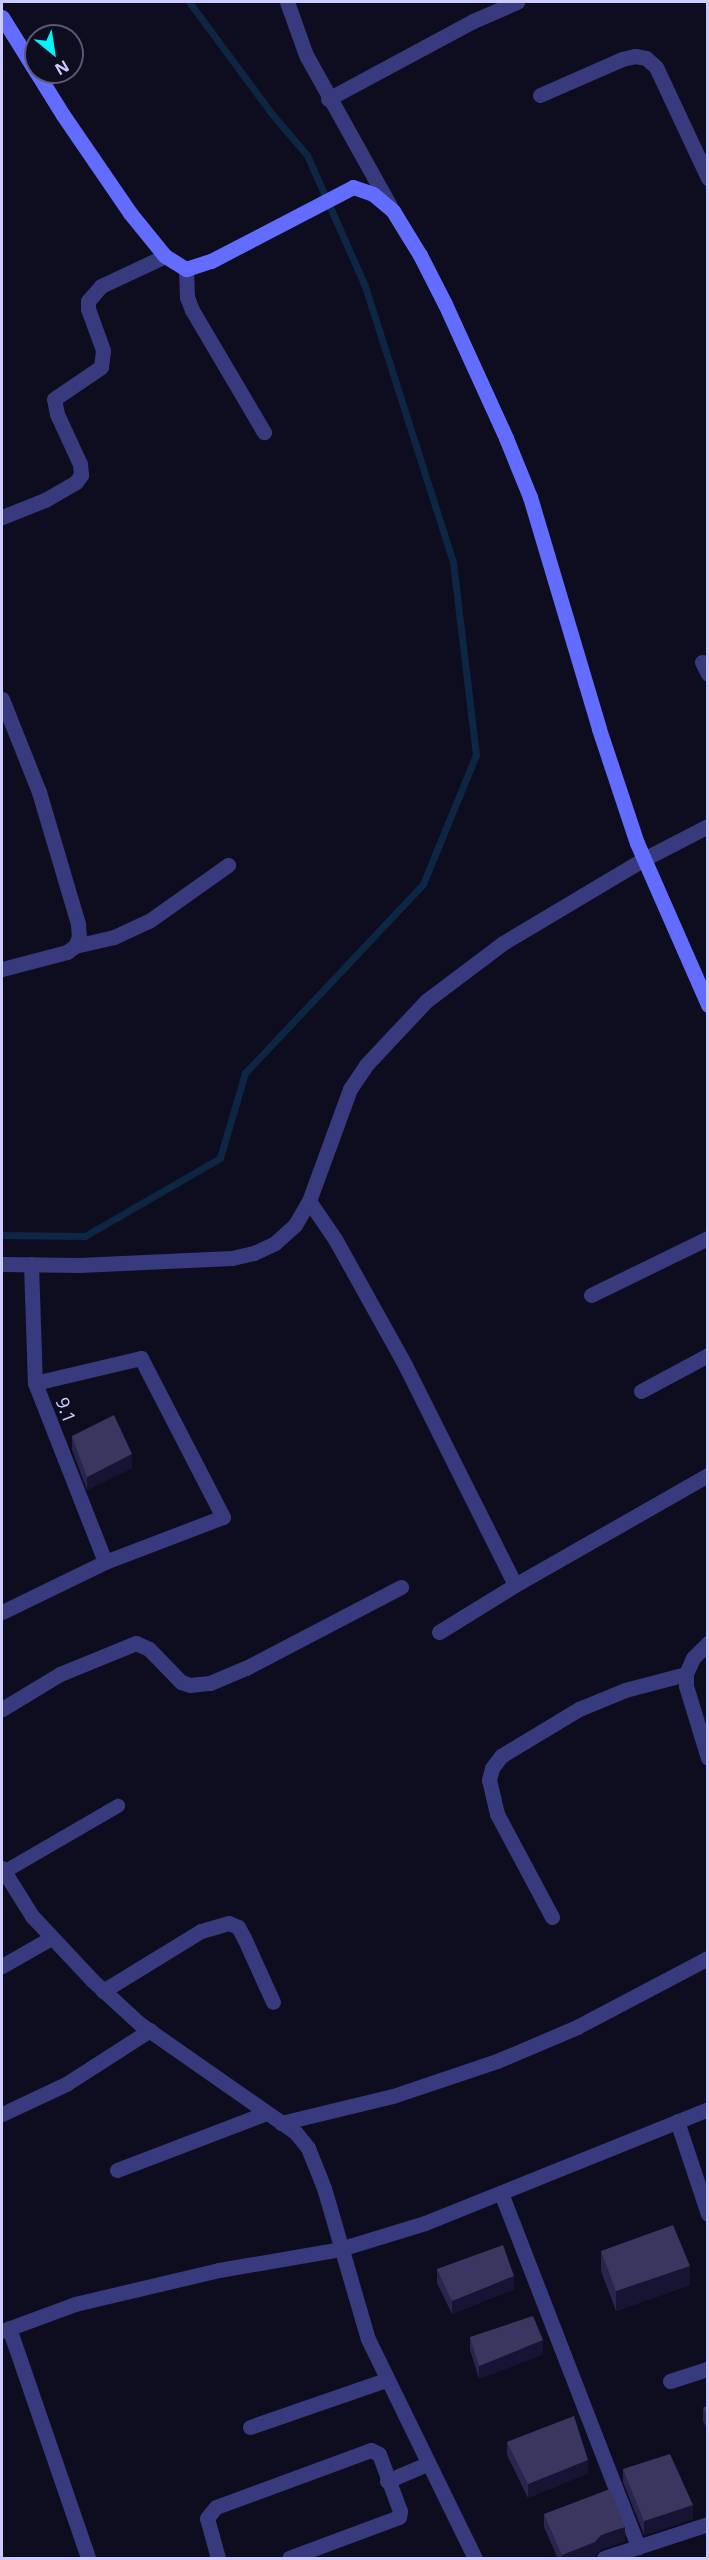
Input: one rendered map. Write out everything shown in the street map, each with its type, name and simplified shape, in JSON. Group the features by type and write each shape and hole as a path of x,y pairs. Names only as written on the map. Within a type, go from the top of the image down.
{"main road":[{"path":"2,16 63,115 130,213 165,256 186,269 211,261 353,187 373,194 393,211 420,255 475,365 530,497 599,729 644,859 708,1005"}],"street":[{"path":"287,2 306,56 328,99 393,211"},
{"path":"328,99 463,26 517,2"},
{"path":"540,95 622,59 635,56 646,58 656,67 708,178"},
{"path":"2,517 45,500 76,482 81,475 80,464 57,414 54,399 101,367 103,350 88,301 100,286 165,256"},
{"path":"186,269 187,297 192,310 264,432"},
{"path":"2,699 39,792 78,924 79,937 75,946"},
{"path":"2,1264 79,1265 232,1258 254,1253 275,1243 295,1225 309,1201 321,1174 339,1115 350,1089 366,1065 394,1032 426,1001 503,943 644,859 708,826"},
{"path":"2,969 46,959 75,946 114,937 149,921 228,865"},
{"path":"309,1201 335,1239 405,1365 515,1585"},
{"path":"591,1295 708,1238"},
{"name":"9.1","path":"31,1264 35,1383 105,1562"},
{"path":"640,1391 708,1355"},
{"path":"2,1612 105,1562 223,1517 141,1358 35,1383"},
{"path":"439,1632 515,1585 708,1475"},
{"path":"2,1709 60,1674 136,1643 149,1649 180,1682 190,1685 210,1683 246,1668 401,1587"},
{"path":"708,1643 693,1658 686,1674 690,1706 708,1758"},
{"path":"552,1917 497,1814 489,1780 492,1768 501,1756 579,1709 625,1690 686,1674"},
{"path":"3,1870 32,1916 103,1990 150,2030 296,2133 316,2163 368,2339 475,2559"},
{"path":"103,1990 201,1931 230,1923 237,1927 244,1938 273,2002"},
{"path":"2,1966 51,1938"},
{"path":"281,2123 393,2096 497,2061 577,2027 708,1958"},
{"path":"2,2114 66,2084 150,2030"},
{"path":"88,2559 5,2330 75,2304 151,2285 340,2249 425,2223 708,2109"},
{"path":"117,2170 266,2113"},
{"path":"677,2121 708,2214"},
{"path":"501,2193 638,2547"},
{"path":"670,2380 708,2369"},
{"path":"250,2427 386,2380"},
{"path":"218,2559 207,2518 216,2507 371,2450 379,2454 387,2481 400,2511 395,2520 289,2559"},
{"path":"387,2481 427,2464"},
{"path":"604,2559 708,2524"}],"lane":[{"path":"3,1870 118,1806"}],"building":[{"path":"114,1415 132,1454 87,1477 72,1436"},
{"path":"673,2225 690,2266 616,2291 601,2251"},
{"path":"503,2245 514,2276 452,2301 437,2269"},
{"path":"533,2316 543,2340 479,2366 470,2337"},
{"path":"708,2405 708,2416 703,2408"},
{"path":"574,2416 588,2460 528,2484 507,2442"},
{"path":"670,2454 693,2505 644,2521 623,2469"},
{"path":"610,2489 625,2527 601,2535 595,2542 562,2555 544,2514"}],"waterway":[{"path":"2,1235 85,1236 220,1158 245,1073 423,884 476,755 453,562 365,286 307,155 272,114 189,2"}]}
